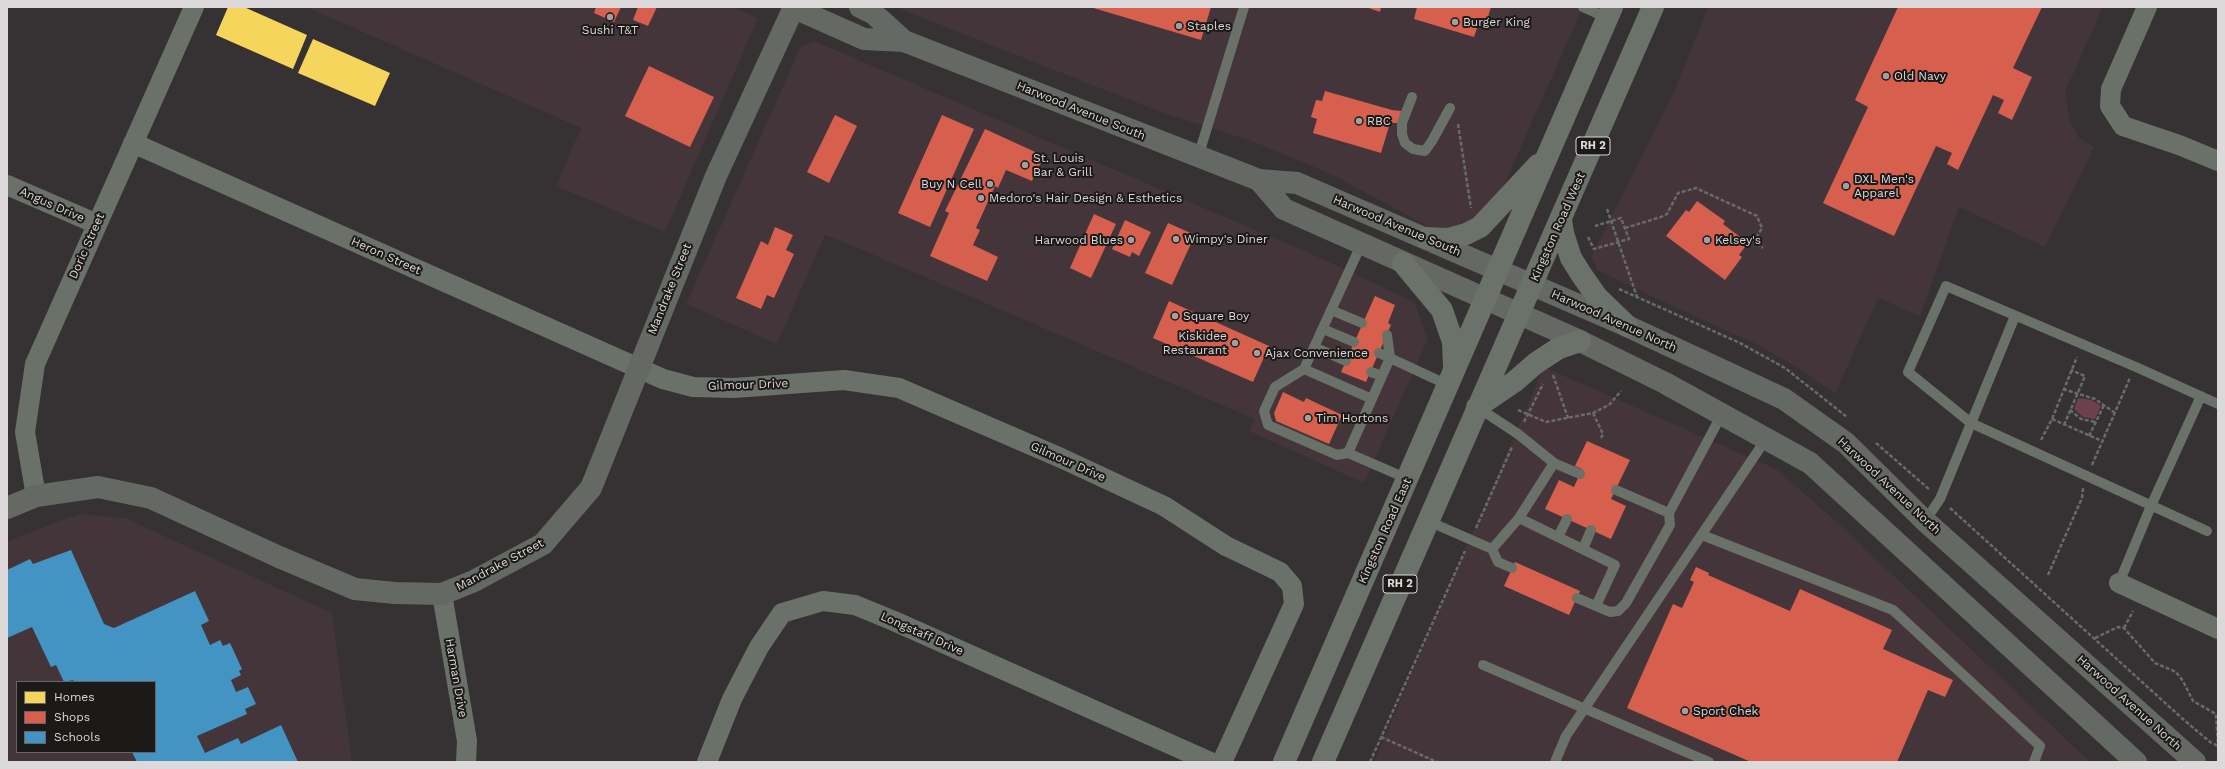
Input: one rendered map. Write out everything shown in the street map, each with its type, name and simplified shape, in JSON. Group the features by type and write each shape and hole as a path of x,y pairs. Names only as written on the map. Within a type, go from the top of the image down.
{"main road":[{"name":"Harwood Avenue South","path":"793,7 864,39 904,41 1259,180 1297,183 1532,285"},
{"name":"Mandrake Street","path":"7,508 36,496 98,487 151,498 354,589 395,593 442,594 474,581 544,544 590,488 716,176 793,7"},
{"name":"Harwood Avenue South","path":"860,7 874,14 904,41"},
{"name":"Kingston Road West","path":"1518,313 1561,220 1653,7"},
{"name":"RH 2","path":"1485,299 1499,270 1610,13"},
{"path":"1426,238 1448,240 1466,234 1480,226 1548,156"},
{"name":"Harwood Avenue South","path":"1259,180 1284,209 1518,313"},
{"path":"1561,220 1563,233 1571,258 1597,297 1627,326"},
{"path":"1403,263 1442,310 1453,342 1451,377"},
{"name":"Harwood Avenue North","path":"1532,285 1627,326 1784,399 1846,443 1925,521 2195,762"},
{"name":"Kingston Road East","path":"1284,762 1485,299"},
{"name":"RH 2","path":"1323,762 1518,313"},
{"path":"1518,313 1580,341 1722,414 1810,463 2136,762"},
{"path":"1478,406 1514,382 1536,362 1559,348 1580,341"}],"street":[{"name":"Doric Street","path":"36,496 25,432 35,364 194,7"},
{"path":"2147,7 2111,89 2110,106 2123,126 2179,145 2218,161"},
{"name":"Heron Street","path":"133,144 638,367"},
{"name":"Angus Drive","path":"7,185 97,224"},
{"name":"Gilmour Drive","path":"638,367 663,379 693,387 734,388 844,380 899,388 1061,458 1164,506 1226,546 1280,572 1292,586 1294,604 1222,762"},
{"path":"2119,583 2218,629"},
{"name":"Harman Drive","path":"442,594 467,741 466,762"},
{"name":"Longstaff Drive","path":"707,762 732,700 759,647 782,613 823,601 855,605 887,618 1210,762"}],"lane":[{"path":"1198,157 1244,7"},
{"path":"1583,7 1610,13"},
{"path":"1412,97 1402,123 1402,134 1405,143 1413,150 1425,151 1450,108"},
{"path":"1362,244 1304,369 1275,387 1264,411 1268,425 1337,455 1348,453 1408,478"},
{"path":"2207,531 1971,423 1908,372 1946,286 2218,404"},
{"path":"1331,310 1362,324"},
{"path":"1925,521 1940,499 2016,316"},
{"path":"1323,329 1354,342"},
{"path":"1348,453 1390,358 1387,335"},
{"path":"1314,347 1346,361"},
{"path":"1379,353 1390,358 1451,377"},
{"path":"1304,369 1372,399"},
{"path":"1371,372 1382,376"},
{"path":"2119,583 2151,506 2201,396"},
{"path":"1478,406 1518,434 1554,463 1580,474"},
{"path":"1577,598 1610,612 1618,611 1626,604 1670,525 1668,513 1722,414"},
{"path":"1555,762 1566,736 1766,439"},
{"path":"1492,549 1519,518 1554,463"},
{"path":"1616,490 1668,513"},
{"path":"1519,518 1615,565 1596,606"},
{"path":"1558,537 1567,519"},
{"path":"1428,521 1492,549 1498,562 1512,568"},
{"path":"1582,549 1591,530"},
{"path":"1702,535 1893,610 2040,746 2034,762"},
{"path":"1483,665 1709,762"}],"path":[{"path":"1457,116 1463,166 1471,209"},
{"path":"1625,228 1667,214 1678,194 1696,188 1757,216 1762,228 1754,242 1763,248"},
{"path":"1607,209 1637,298"},
{"path":"1588,237 1594,249 1629,239 1621,218 1595,226"},
{"path":"2039,444 2052,419 2079,353"},
{"path":"1551,369 1568,418"},
{"path":"2064,425 2085,376 2071,370"},
{"path":"1548,378 1553,374"},
{"path":"2091,467 2132,374"},
{"path":"1370,762 1527,414 1543,382"},
{"path":"2063,389 2095,399 2114,413"},
{"path":"1518,410 1546,422 1568,418 1593,413 1609,405 1621,391"},
{"path":"2089,436 2104,405"},
{"path":"2070,410 2081,419 2096,422"},
{"path":"1593,413 1603,434 1601,438"},
{"path":"2052,419 2102,441"},
{"path":"2048,575 2082,498 2083,485"},
{"path":"2124,628 2133,611"},
{"path":"2095,638 2118,627 2124,628 2155,663 2176,672 2183,681 2193,701 2216,714 2218,745"},
{"path":"1381,737 1438,762"}],"shaded area":[{"path":"306,7 733,7 758,18 665,232 556,186 581,128"},
{"path":"896,7 1583,7 1500,194 1479,217 1444,232 1429,227 1335,176 1252,141 1160,112"},
{"path":"1708,7 2103,7 2065,92 2070,122 2079,138 2094,147 2045,247 1959,207 1920,316 1878,298 1835,394 1800,369 1758,345 1597,270 1591,257 1675,89"},
{"path":"814,41 1323,259 1414,302 1428,339 1364,483 1249,431 1254,419 825,235 777,344 686,304 800,48"},
{"path":"1544,367 1776,469 1837,522 2090,762 1374,762"},
{"path":"2078,398 2092,400 2101,406 2095,419 2083,417 2074,409"},
{"path":"79,514 125,518 332,613 352,762 7,762 7,541"}],"building: Homes":[{"path":"228,7 244,7 307,35 293,69 216,35"},
{"path":"313,39 390,73 375,106 298,73"}],"building: Shops":[{"name":"Sushi T&T","path":"596,7 621,7 614,22 594,13"},
{"path":"638,7 657,7 648,26 633,20"},
{"name":"Staples","path":"1090,7 1211,7 1201,40"},
{"path":"1366,7 1381,7 1380,12"},
{"name":"Burger King","path":"1417,7 1491,7 1485,27 1478,25 1474,37 1414,19"},
{"path":"1898,7 2042,7 2013,68 2032,77 2012,120 1998,113 2004,100 1993,95 1958,170 1947,164 1952,153 1936,146 1894,236 1823,203 1868,107 1855,100"},
{"path":"649,66 714,97 690,147 625,116"},
{"name":"RBC","path":"1325,91 1392,110 1401,111 1401,123 1390,123 1381,153 1313,133 1317,119 1311,117 1316,100 1322,101"},
{"path":"835,115 857,126 829,183 807,172"},
{"path":"942,115 974,129 930,227 898,213"},
{"path":"985,129 1044,156 1032,181 1006,170 998,188 995,186 976,228 980,230 973,245 998,257 987,281 930,256 949,213 945,211"},
{"name":"Kelsey's","path":"1697,201 1725,221 1723,224 1748,243 1739,255 1742,257 1725,280 1666,236 1686,210 1689,212"},
{"path":"1094,214 1116,224 1091,278 1070,268"},
{"name":"Harwood Blues","path":"1125,220 1151,232 1139,256 1132,252 1130,257 1112,249"},
{"path":"1168,223 1195,235 1172,285 1145,273"},
{"path":"775,227 793,235 786,250 794,254 774,298 767,295 761,309 736,298 761,241 768,245"},
{"path":"1375,296 1395,305 1388,323 1391,325 1366,382 1341,372"},
{"path":"1169,301 1269,346 1253,382 1153,338"},
{"name":"Tim Hortons","path":"1283,392 1304,402 1306,398 1342,415 1329,444 1276,421 1274,413"},
{"path":"1587,441 1630,460 1611,499 1626,506 1611,539 1545,509 1559,480 1574,487 1582,469 1575,466"},
{"path":"1515,562 1580,591 1569,615 1504,586"},
{"path":"1696,567 1709,573 1708,575 1790,611 1800,589 1892,630 1883,649 1953,680 1945,697 1928,690 1897,762 1751,762 1627,708 1673,604 1682,608 1694,582 1690,580"}],"building: Schools":[{"path":"71,550 104,624 114,628 195,591 209,621 201,625 210,645 220,640 223,646 230,643 242,669 239,671 241,675 231,680 236,692 248,687 256,704 245,709 247,714 197,736 205,753 238,738 241,744 281,725 298,762 137,762 132,753 156,753 156,681 64,681 56,665 51,667 32,627 7,638 7,570 30,559 33,564"}],"place":[{"name":"Sushi T&T","path":"610,17"},
{"name":"Burger King","path":"1455,22"},
{"name":"Staples","path":"1179,26"},
{"name":"Old Navy","path":"1886,76"},
{"name":"RBC","path":"1359,121"},
{"name":"St. Louis Bar & Grill","path":"1025,165"},
{"name":"Buy N Cell","path":"990,184"},
{"name":"DXL Men's Apparel","path":"1846,186"},
{"name":"Medoro's Hair Design & Esthetics","path":"981,198"},
{"name":"Wimpy's Diner","path":"1176,239"},
{"name":"Harwood Blues","path":"1131,240"},
{"name":"Kelsey's","path":"1707,240"},
{"name":"Square Boy","path":"1175,316"},
{"name":"Kiskidee Restaurant","path":"1235,343"},
{"name":"Ajax Convenience","path":"1257,353"},
{"name":"Tim Hortons","path":"1308,418"},
{"name":"Sport Chek","path":"1685,711"}]}
